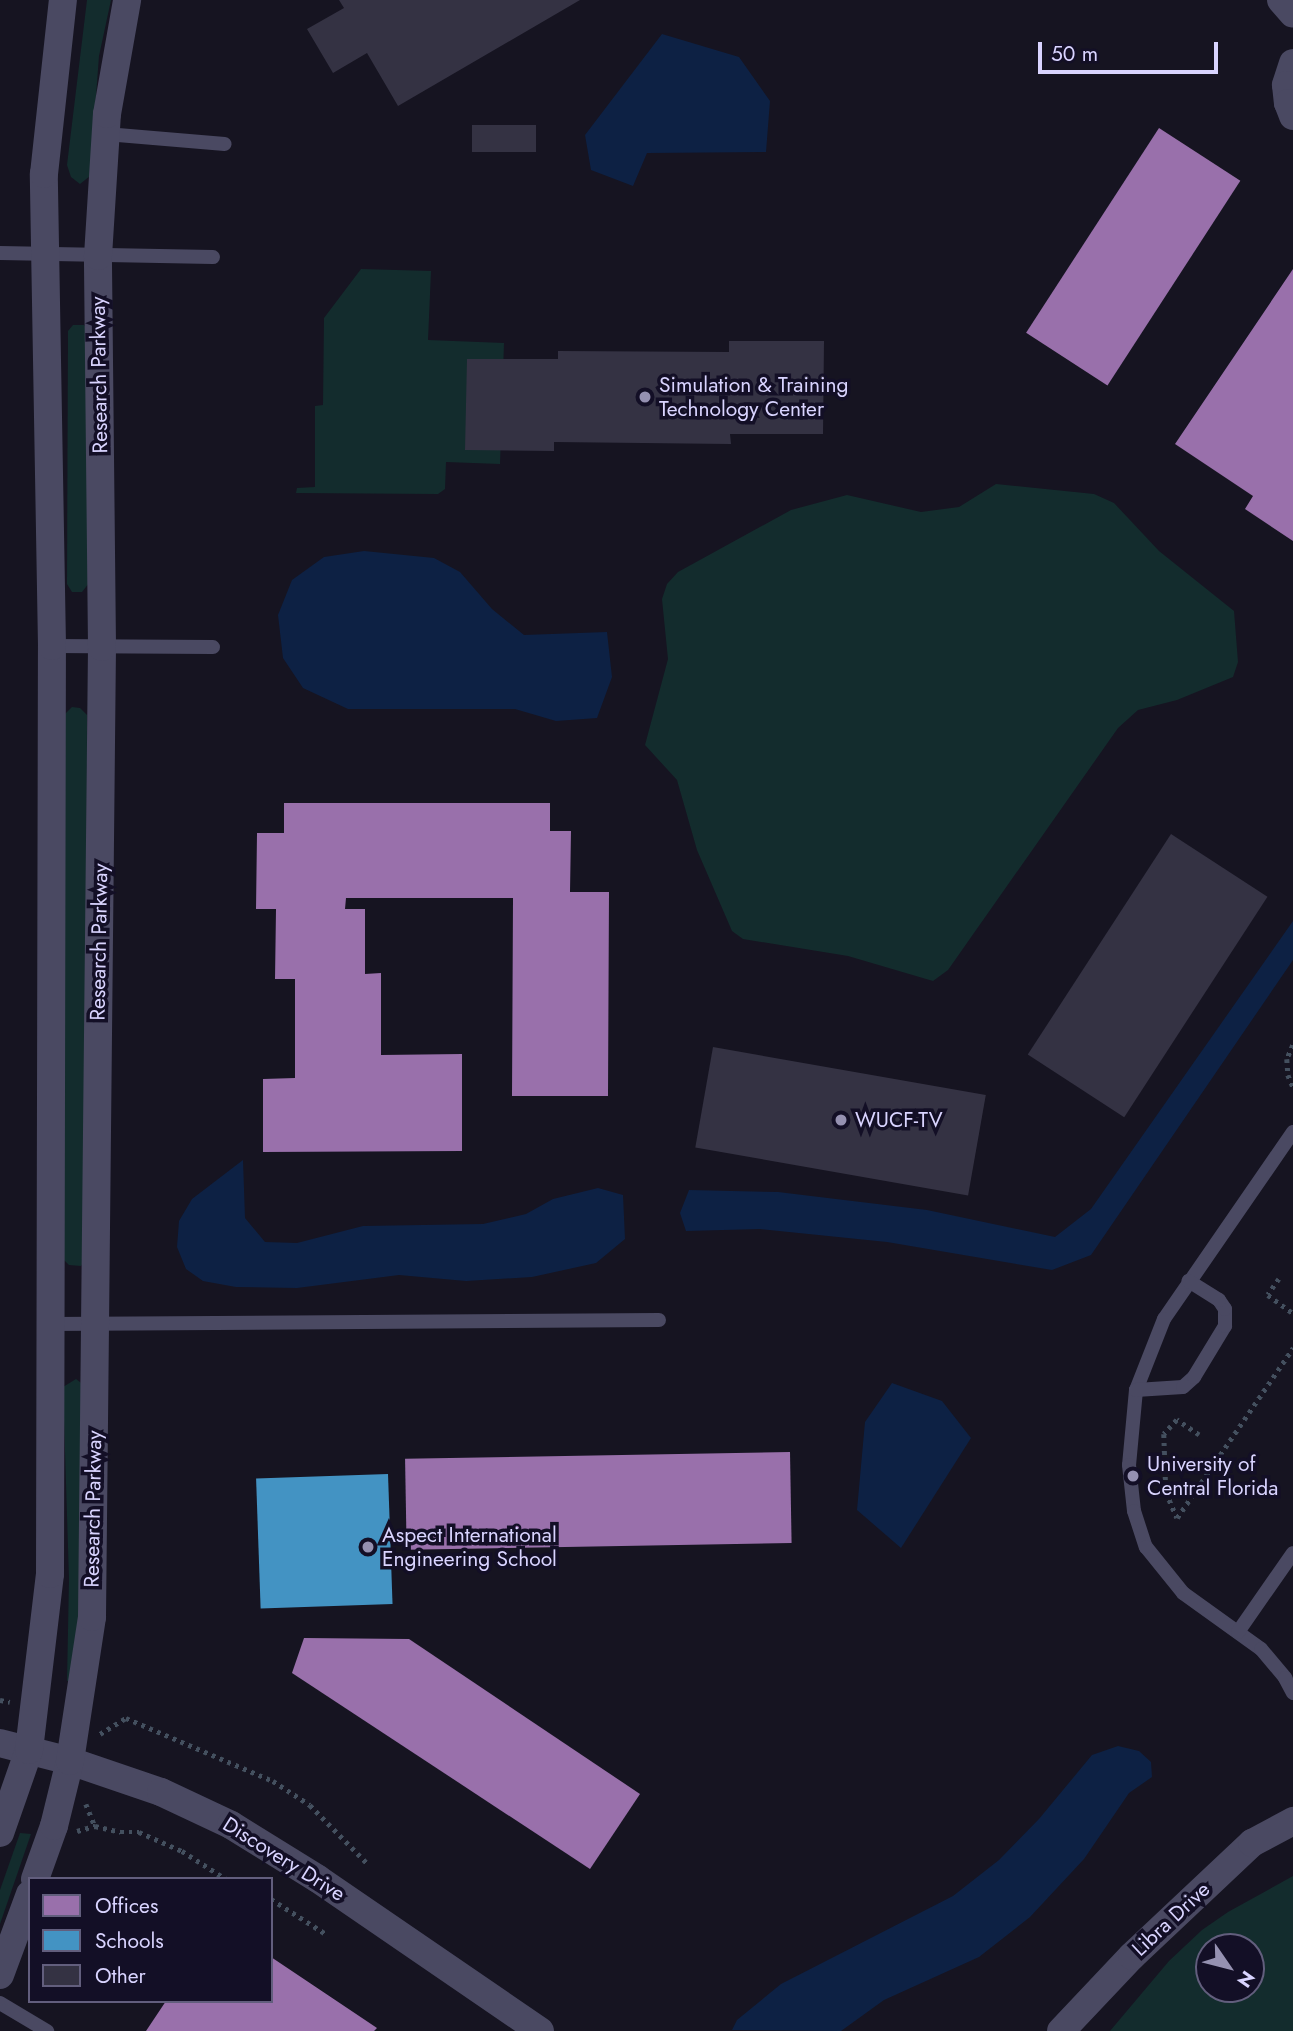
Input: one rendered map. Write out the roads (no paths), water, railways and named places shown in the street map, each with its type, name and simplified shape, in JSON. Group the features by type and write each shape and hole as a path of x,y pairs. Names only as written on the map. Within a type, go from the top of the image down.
{"street":[{"name":"Research Parkway","path":"0,1833 29,1750 50,1574 52,646 44,174 63,0"},
{"name":"Research Parkway","path":"36,1877 54,1826 70,1761 92,1617 102,647 98,256 106,134 127,0"},
{"path":"1281,0 1293,13"},
{"path":"1293,63 1286,85 1293,116"},
{"name":"Discovery Drive","path":"0,1743 70,1761 196,1806 318,1879 540,2031"},
{"name":"Libra Drive","path":"1061,2031 1132,1956 1252,1843 1293,1821"},
{"path":"0,1975 28,1899"}],"lane":[{"path":"106,134 225,144"},
{"path":"0,253 46,256 213,257"},
{"path":"52,646 213,647"},
{"path":"1293,1132 1164,1319 1136,1390 1129,1465 1134,1511 1146,1547 1183,1593 1261,1649 1285,1678 1293,1693"},
{"path":"1136,1390 1183,1387 1194,1377 1225,1326 1225,1309 1219,1300 1189,1281"},
{"path":"51,1324 95,1326 659,1320"},
{"path":"1238,1632 1293,1553"},
{"path":"0,2003 47,2031"}],"water":[{"path":"662,34 739,57 770,101 766,152 647,153 633,186 591,170 585,135"},
{"path":"364,551 434,558 460,572 492,609 524,635 607,632 612,677 597,718 556,721 515,709 348,709 303,688 283,658 278,615 292,580 324,557"},
{"path":"1293,921 1293,960 1091,1255 1052,1270 887,1242 760,1229 686,1231 680,1213 689,1190 778,1192 927,1210 1055,1237 1091,1209"},
{"path":"243,1160 245,1218 265,1242 297,1243 363,1226 483,1224 526,1214 553,1199 598,1188 623,1195 625,1239 596,1263 532,1277 466,1281 399,1275 297,1288 236,1287 203,1281 186,1269 177,1247 179,1221 192,1199"},
{"path":"892,1383 942,1401 971,1438 901,1548 857,1510 865,1422"},
{"path":"1118,1746 1139,1751 1151,1762 1152,1777 1129,1793 1084,1859 1030,1917 979,1957 884,2000 841,2031 732,2030 737,2020 781,1984 953,1896 999,1860 1039,1819 1092,1755"}],"place":[{"name":"Simulation & Training Technology Center","path":"645,397"},
{"name":"WUCF-TV","path":"841,1120"},
{"name":"University of Central Florida","path":"1133,1476"},
{"name":"Aspect International Engineering School","path":"368,1547"}]}
